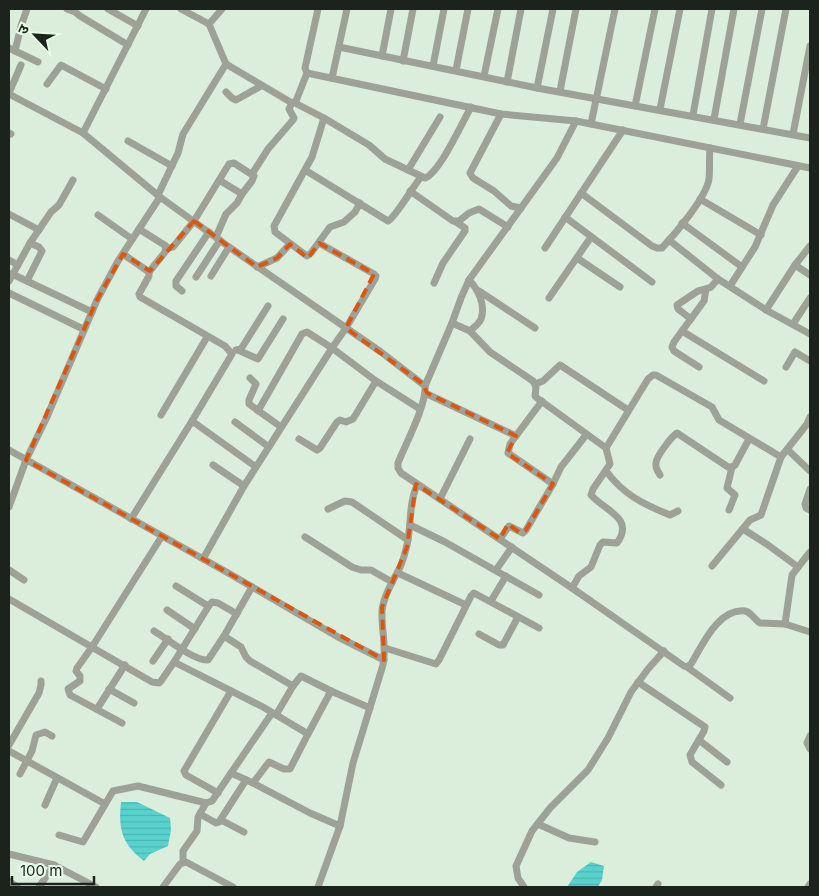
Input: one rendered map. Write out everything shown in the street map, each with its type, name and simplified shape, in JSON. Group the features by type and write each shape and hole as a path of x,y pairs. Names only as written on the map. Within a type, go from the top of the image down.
{"street":[{"path":"27,9 12,50 38,62"},
{"path":"67,9 128,45"},
{"path":"108,9 138,26"},
{"path":"82,132 106,90 146,9"},
{"path":"180,9 209,24 226,64 261,86 324,118 368,145 386,159 421,177 428,177 439,165 471,107"},
{"path":"209,24 222,9"},
{"path":"252,174 268,149 294,118 289,109 307,73 305,68 318,9"},
{"path":"332,78 347,9"},
{"path":"382,56 391,9"},
{"path":"402,60 413,9"},
{"path":"433,66 444,9"},
{"path":"456,70 468,9"},
{"path":"484,76 498,9"},
{"path":"507,82 521,9"},
{"path":"537,88 553,9"},
{"path":"560,91 576,9"},
{"path":"591,124 615,9"},
{"path":"635,106 655,9"},
{"path":"660,109 680,9"},
{"path":"693,115 712,9"},
{"path":"714,119 734,9"},
{"path":"740,124 762,9"},
{"path":"763,129 786,9"},
{"path":"793,134 810,46"},
{"path":"339,47 537,88 693,115 810,138"},
{"path":"9,507 26,460 46,419 97,300 159,196 178,153 183,134 226,64"},
{"path":"21,65 9,94 82,132 159,196 346,328 425,389 516,436"},
{"path":"47,84 62,65 106,90"},
{"path":"307,73 501,114 576,121 810,168"},
{"path":"226,92 236,100 261,86"},
{"path":"501,114 470,169 470,176 494,191 511,206 521,208"},
{"path":"408,170 440,117"},
{"path":"324,118 312,157 274,230 307,256 330,227 344,222 355,212 360,203"},
{"path":"576,121 557,158 469,280 425,389 420,409 398,463 398,468 400,473 417,485 512,547 730,698"},
{"path":"545,248 623,130"},
{"path":"128,141 172,166"},
{"path":"581,193 652,246 662,248 700,199 709,180 710,148"},
{"path":"196,277 226,214 237,203 254,179 252,174 232,162 194,221 173,247 166,249 149,272 149,276 139,294 140,297 207,337 235,351 258,359 284,319"},
{"path":"730,286 761,235 773,205 798,166"},
{"path":"305,170 388,220 391,220 421,177"},
{"path":"73,180 59,205 51,212 30,243 10,278 27,282 92,312"},
{"path":"219,180 242,194"},
{"path":"410,191 465,228 434,283"},
{"path":"700,199 761,235"},
{"path":"456,222 469,212 479,209 508,227"},
{"path":"9,214 40,230"},
{"path":"98,215 132,239"},
{"path":"565,217 652,282"},
{"path":"682,223 742,267"},
{"path":"139,229 165,244 166,249"},
{"path":"182,291 176,286 176,281 215,237"},
{"path":"549,298 591,237"},
{"path":"669,240 718,280 766,310 810,334"},
{"path":"27,282 42,251 42,249 30,243"},
{"path":"203,559 244,486 346,328 376,276 319,243"},
{"path":"257,267 278,258 290,244"},
{"path":"766,310 795,265 810,246"},
{"path":"210,276 229,247"},
{"path":"123,254 149,272"},
{"path":"577,258 620,287"},
{"path":"9,260 18,265"},
{"path":"795,265 810,275"},
{"path":"469,280 479,291 535,328"},
{"path":"691,319 678,310 677,305 698,291 711,287 718,280"},
{"path":"699,367 674,351 672,347 704,301 706,289"},
{"path":"470,331 481,319 482,308 479,291"},
{"path":"9,293 84,329"},
{"path":"793,324 810,298"},
{"path":"131,519 231,357 235,351 243,346 268,306"},
{"path":"452,323 470,331 490,352 535,384"},
{"path":"258,410 302,334 307,332 376,381 420,409"},
{"path":"682,332 764,381"},
{"path":"161,415 207,337"},
{"path":"786,367 792,354 795,352 810,361"},
{"path":"535,384 543,381 560,365 628,410"},
{"path":"606,448 650,376 656,375 712,407 719,420 781,458"},
{"path":"250,378 256,384 248,402 282,427"},
{"path":"299,439 314,449 320,448 337,422 340,420 346,422 353,419 376,381"},
{"path":"535,384 535,396 606,448 610,464 591,495 624,525 617,542 603,542 600,545 591,567 579,576 572,588"},
{"path":"542,402 510,444 508,452 553,484"},
{"path":"192,421 256,467"},
{"path":"235,422 269,447"},
{"path":"712,566 750,520 761,515 781,458 809,422"},
{"path":"660,475 656,467 656,461 672,436 677,433 724,465 732,467"},
{"path":"500,539 509,526 523,533 526,530 562,467 586,435"},
{"path":"440,499 470,438"},
{"path":"729,510 735,498 735,495 727,488 732,467 736,465 749,439"},
{"path":"9,450 338,637 384,660"},
{"path":"788,450 810,471"},
{"path":"213,465 244,486"},
{"path":"606,471 618,487 650,507 670,515 678,511"},
{"path":"318,887 340,826 353,763 384,660 382,612 392,582 398,573 408,540 411,502 417,485"},
{"path":"810,489 805,504 806,508 810,510"},
{"path":"328,509 345,501 352,502 408,540"},
{"path":"410,525 445,542 538,595"},
{"path":"743,529 798,567"},
{"path":"122,723 68,693 69,687 80,681 80,676 76,671 77,668 162,536"},
{"path":"305,537 352,567 361,570 371,570 392,582"},
{"path":"496,570 512,547"},
{"path":"785,624 790,580 810,552"},
{"path":"9,570 24,580"},
{"path":"398,573 466,605"},
{"path":"491,602 506,576"},
{"path":"176,586 208,606"},
{"path":"154,630 182,649 204,660 208,660 252,587"},
{"path":"385,648 436,664 474,593 539,628"},
{"path":"9,598 155,683 162,681 208,606 215,602 237,614"},
{"path":"167,610 195,629"},
{"path":"687,667 691,664 714,625 730,614 745,611 760,623 785,624 810,632"},
{"path":"479,634 502,645 518,617"},
{"path":"224,636 242,647 250,661 294,686"},
{"path":"153,661 168,639"},
{"path":"524,887 518,878 516,866 532,831 550,808 588,770 608,738 627,698 664,651"},
{"path":"174,662 232,691 308,734"},
{"path":"97,709 125,665"},
{"path":"59,835 83,842 113,791 138,786 206,802 212,801 301,676 370,708"},
{"path":"9,745 40,690 41,680"},
{"path":"638,682 705,727 690,755 690,759 721,785"},
{"path":"109,689 134,703"},
{"path":"218,793 186,775 184,771 232,691"},
{"path":"200,814 216,823 221,820 250,781 269,762 284,769 290,769 331,691"},
{"path":"20,774 32,751 36,736 45,732 52,736"},
{"path":"810,736 807,743 810,749"},
{"path":"699,740 727,762"},
{"path":"9,751 106,804"},
{"path":"231,773 340,826"},
{"path":"45,805 57,778"},
{"path":"163,887 183,861 183,851 197,831 200,814 206,802"},
{"path":"221,820 244,832"},
{"path":"538,824 569,838 596,842"},
{"path":"9,854 54,865 93,887"},
{"path":"183,861 233,887"},
{"path":"39,887 54,865"},
{"path":"9,881 17,887"}],"highlighted area":[{"path":"194,221 257,267 277,258 290,244 308,258 319,243 374,274 346,328 423,384 427,393 516,436 507,453 553,484 526,530 519,532 508,524 500,539 416,484 407,547 382,607 384,660 26,460 97,300 123,254 150,271"}],"water":[{"path":"121,802 137,802 170,818 171,830 168,846 150,854 144,861 137,855 126,842 123,835 120,820"},
{"path":"591,862 604,866 602,880 598,887 567,887 577,872"}]}
